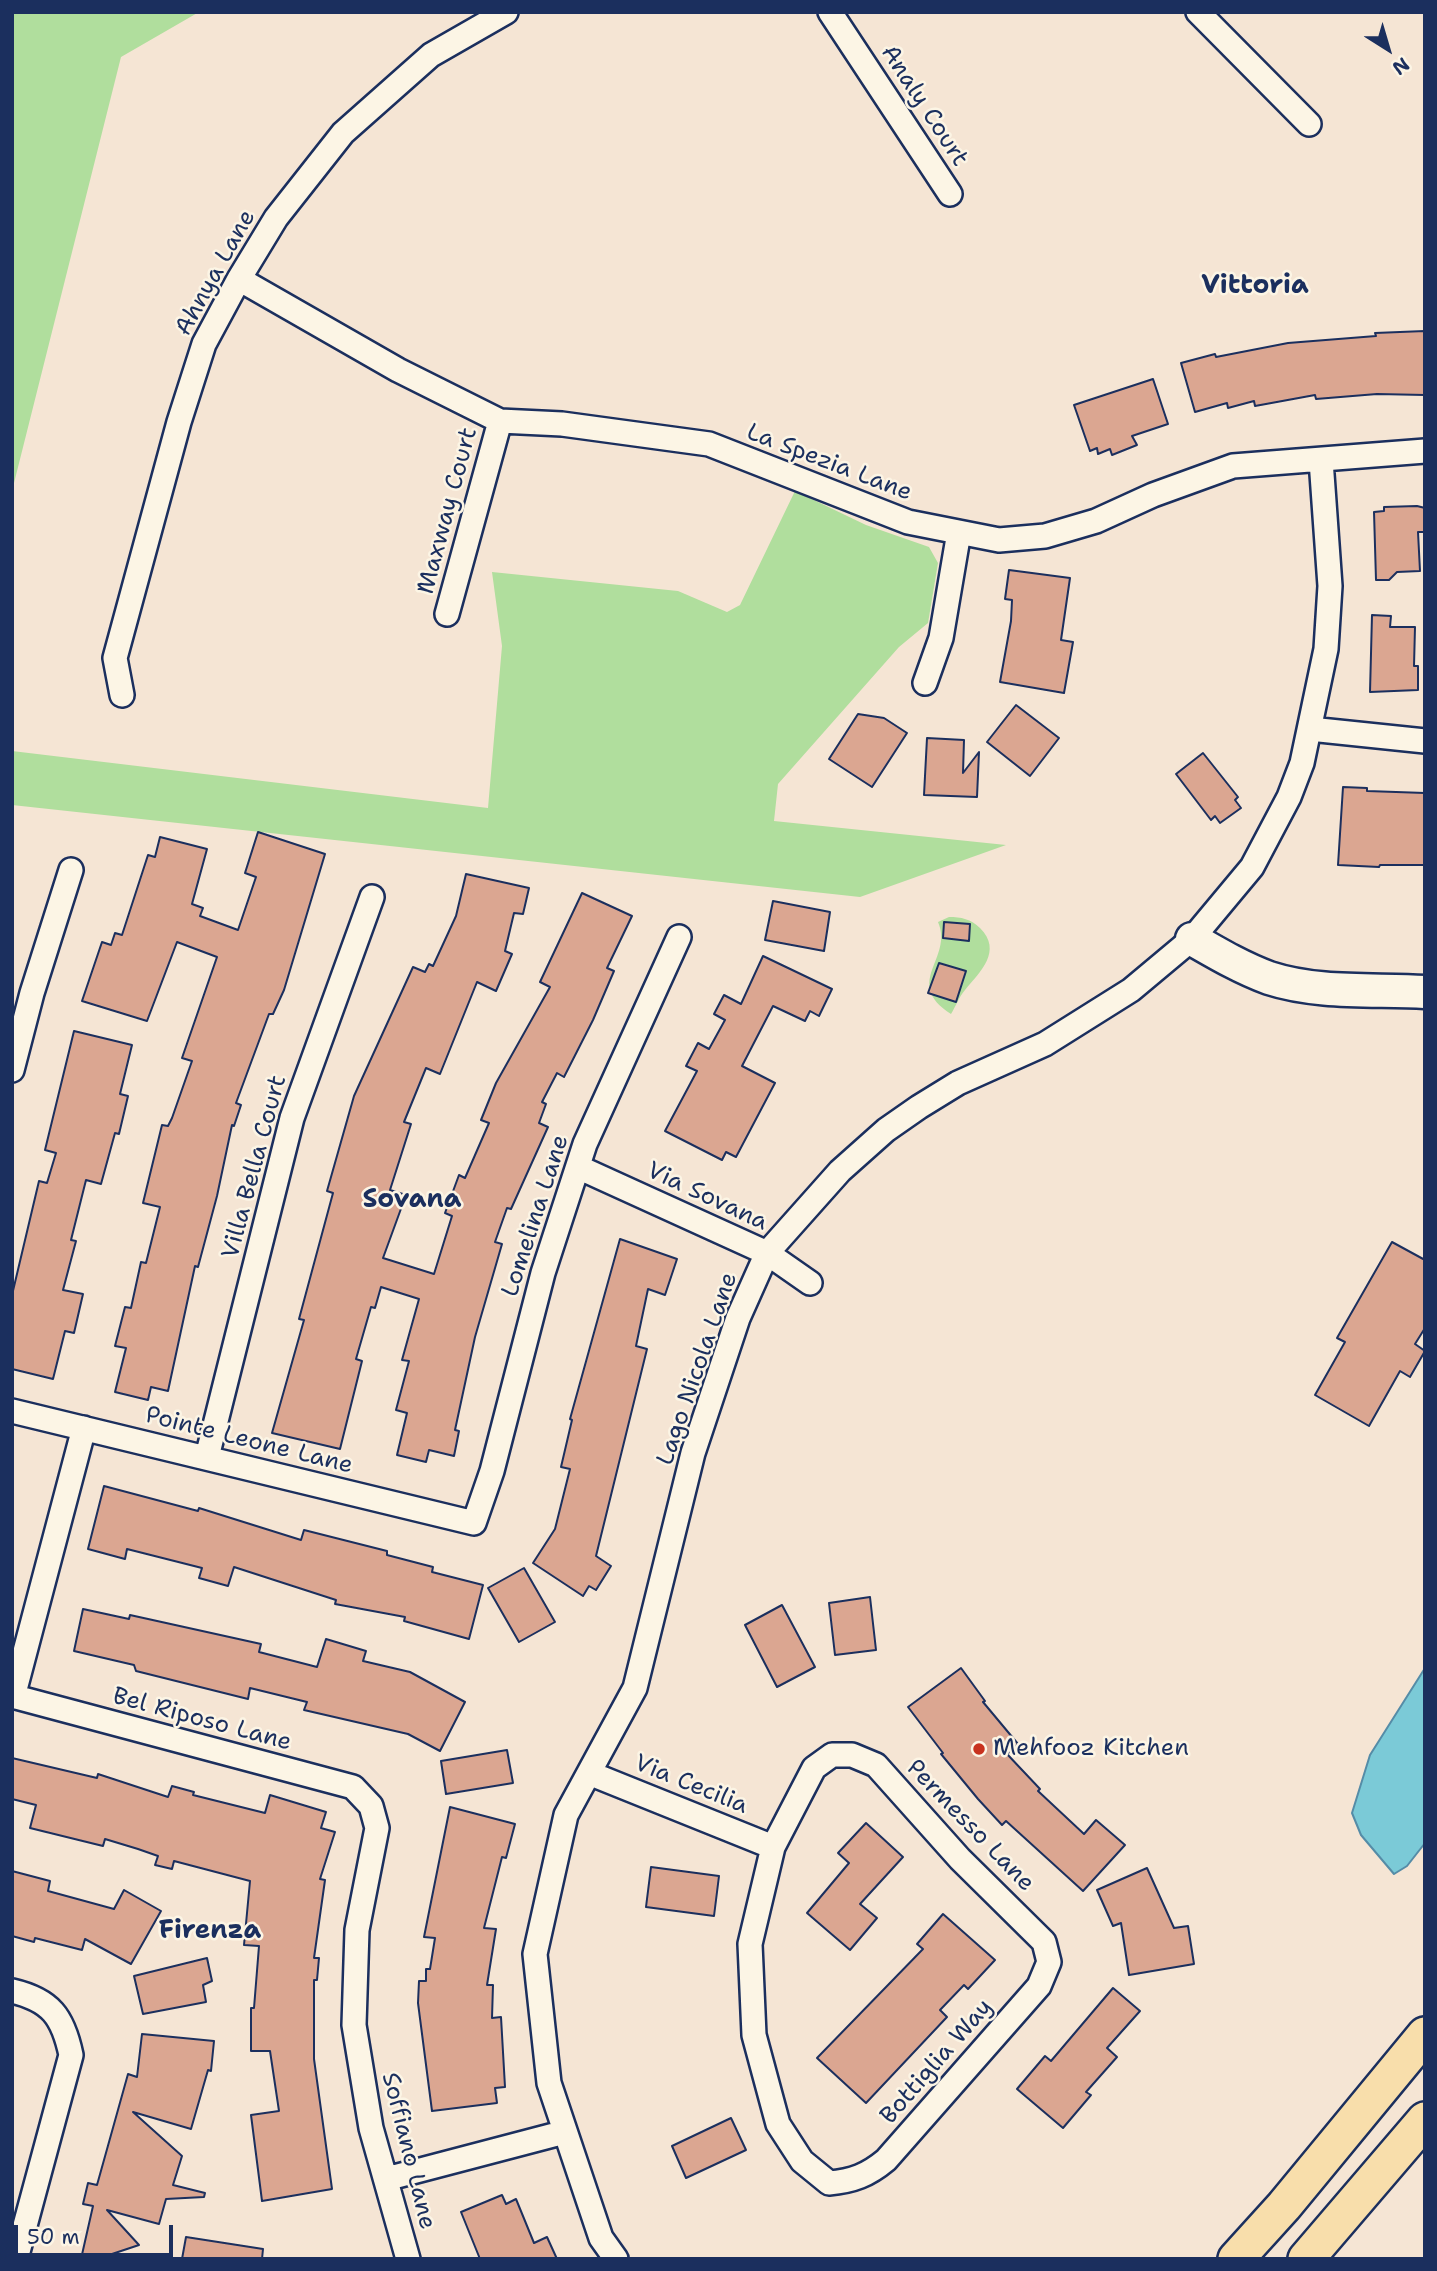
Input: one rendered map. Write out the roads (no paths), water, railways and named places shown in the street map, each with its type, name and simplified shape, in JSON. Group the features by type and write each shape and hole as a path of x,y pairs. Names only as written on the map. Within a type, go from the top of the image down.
{"main road":[{"path":"1236,2259 1284,2206 1425,2035"},
{"path":"1306,2259 1425,2120"}],"street":[{"name":"Ahnya Lane","path":"122,695 115,658 179,422 204,344 239,279 276,218 343,133 431,55 506,12"},
{"name":"Analy Court","path":"830,12 950,194"},
{"path":"1198,12 1309,124"},
{"name":"La Spezia Lane","path":"239,279 398,370 500,421 562,424 709,444 908,522 999,540 1045,537 1096,522 1153,495 1233,466 1321,460 1357,454 1425,452"},
{"name":"Maxway Court","path":"447,614 500,421"},
{"name":"Lago Nicola Lane","path":"615,2259 601,2238 549,2082 535,1954 566,1815 635,1688 693,1453 738,1318 767,1253 840,1171 886,1130 958,1083 1079,1025 1131,990 1192,939 1252,867 1289,797 1310,729 1326,649 1330,586 1321,460"},
{"path":"925,683 941,638 959,533"},
{"path":"1310,729 1425,741"},
{"path":"12,1070 32,993 71,870"},
{"name":"Villa Bella Court","path":"207,1457 292,1118 372,897"},
{"name":"Lomelina Lane","path":"474,1523 492,1471 543,1273 578,1167 679,937"},
{"path":"1192,939 1234,964 1272,979 1342,990 1425,992"},
{"name":"Via Sovana","path":"578,1167 767,1253 810,1283"},
{"name":"Pointe Leone Lane","path":"12,1411 474,1523"},
{"path":"13,1697 84,1428"},
{"name":"Bel Riposo Lane","path":"13,1697 353,1787 371,1807"},
{"name":"Permesso Lane","path":"774,1847 814,1768 832,1755 852,1755 876,1765 960,1859 1044,1942"},
{"name":"Via Cecilia","path":"589,1773 774,1847"},
{"name":"Soffiano Lane","path":"371,1807 377,1828 357,1930 354,2025 371,2128 408,2259"},
{"name":"Bottiglia Way","path":"774,1847 750,1944 754,2035 778,2124 802,2161 829,2183 849,2182 870,2174 895,2150 1039,1986 1049,1962 1044,1942"},
{"path":"12,1991 36,1996 65,2027 71,2055 16,2259"},
{"path":"386,2179 565,2132"}],"water":[{"path":"1425,1668 1425,1843 1407,1866 1394,1874 1361,1835 1352,1813 1370,1755"}],"place":[{"name":"Mehfooz Kitchen","path":"979,1749"}],"district":[{"name":"Vittoria","path":"1255,286"},
{"name":"Sovana","path":"412,1200"},
{"name":"Firenza","path":"210,1931"}]}
